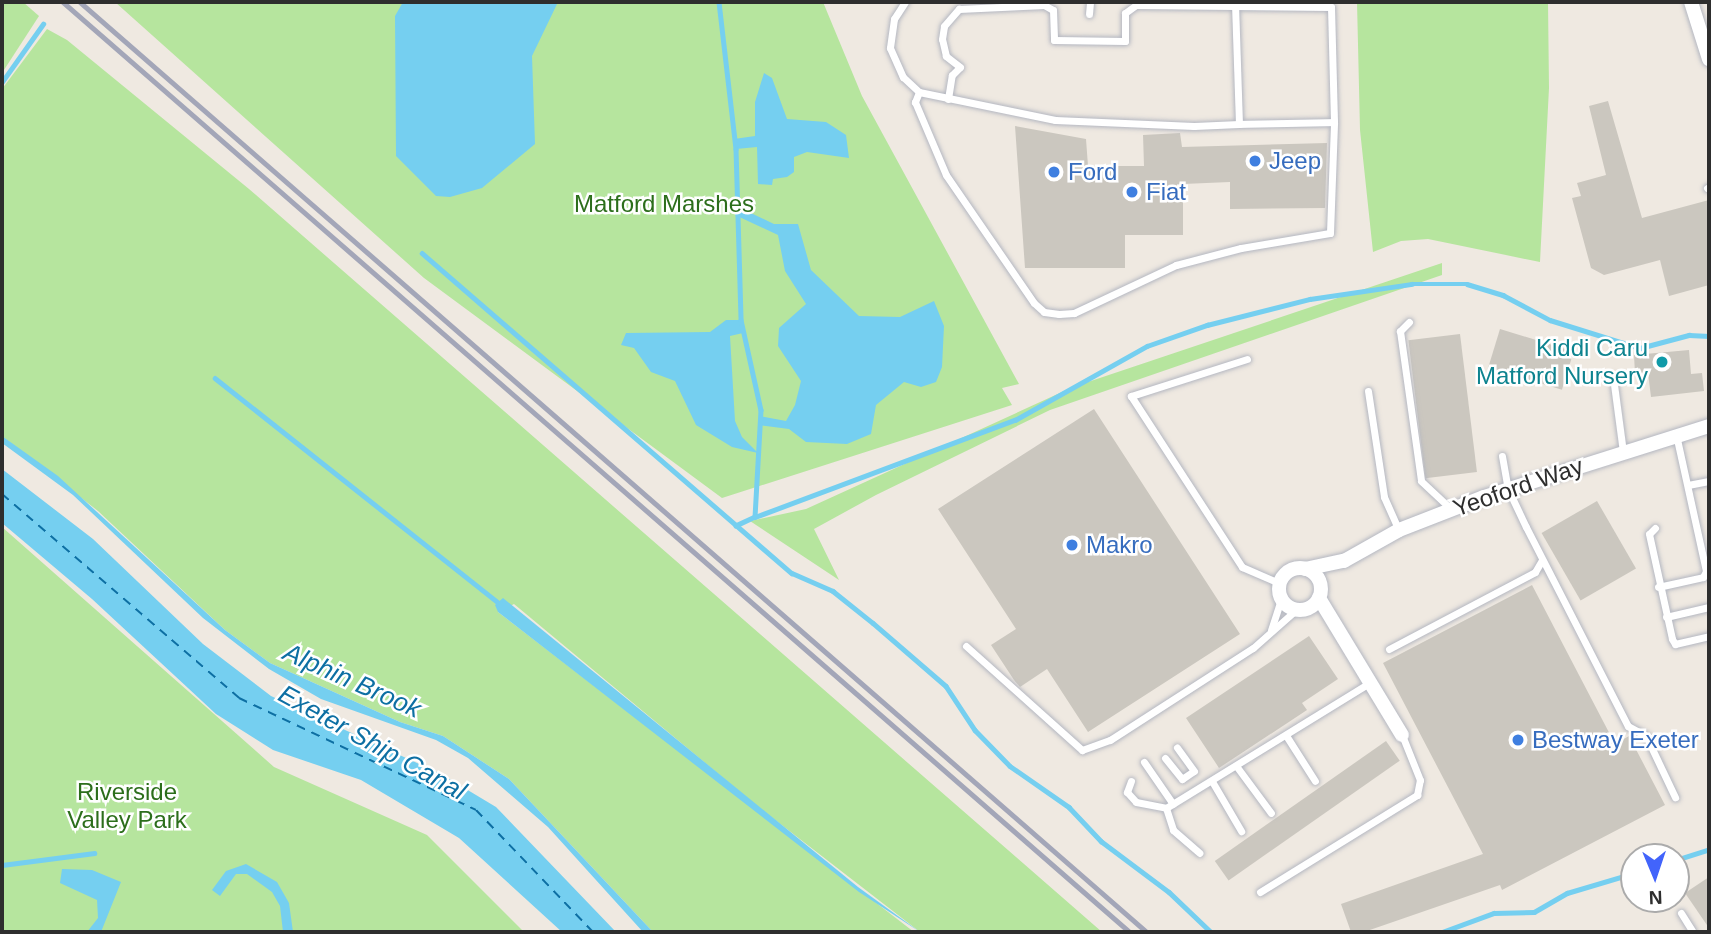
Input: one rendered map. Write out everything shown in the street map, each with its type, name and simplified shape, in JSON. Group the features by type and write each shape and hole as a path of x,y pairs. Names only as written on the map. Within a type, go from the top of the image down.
{"street":[{"path":"1691,2 1709,59"},
{"name":"Yeoford Way","path":"1344,561 1399,530 1451,509 1706,425"},
{"path":"1330,622 1281,600 1279,583 1292,569 1344,561"},
{"path":"1301,610 1320,594 1344,561"},
{"path":"1305,569 1317,577 1330,622 1371,682 1402,735"}],"lane":[{"path":"905,2 894,19 890,48 902,77 919,92 1092,124 1334,122"},
{"path":"1089,14 1090,2"},
{"path":"919,92 915,102 946,175 981,229 1034,303 1044,312 1074,313 1176,265 1241,248 1330,233 1334,122 1331,7 1235,4 1128,8 1125,41 1054,40 1053,10 1044,5 959,9 944,26 942,39 946,56 960,67 952,75 948,99"},
{"path":"1235,4 1240,124"},
{"path":"1409,323 1400,331 1421,481 1451,509"},
{"path":"1247,359 1131,396 1242,567 1279,583"},
{"path":"1613,377 1623,452"},
{"path":"1368,391 1384,498 1399,530"},
{"path":"1658,587 1706,576 1676,435"},
{"path":"1502,456 1508,489 1542,559 1628,726 1646,736 1675,797"},
{"path":"1688,485 1709,481"},
{"path":"1655,528 1648,534 1658,587 1675,643 1709,636"},
{"path":"1390,649 1535,572 1542,559"},
{"path":"1271,631 1281,600"},
{"path":"1666,617 1709,607"},
{"path":"966,646 1082,750 1110,740 1253,648 1271,631 1301,610"},
{"path":"1131,781 1127,792 1136,802 1169,806 1196,787 1213,783 1287,737 1324,707 1371,682"},
{"path":"1260,892 1417,796 1420,780 1402,735"},
{"path":"1287,737 1315,782"},
{"path":"1165,758 1182,779 1194,771 1177,748"},
{"path":"1144,762 1169,806 1178,837 1199,853"},
{"path":"1237,767 1272,813"},
{"path":"1188,775 1196,787"},
{"path":"1213,783 1241,831"},
{"path":"1681,913 1693,932"}],"green space":[{"path":"2,2 23,2 39,16 2,73"},
{"name":"Matford Marshes","path":"115,2 823,2 862,96 1019,384 1002,388 1012,405 722,498 424,278"},
{"path":"1357,2 1548,2 1549,88 1540,262 1428,239 1401,241 1373,252 1360,130"},
{"path":"47,29 67,40 249,189 1102,932 920,932 757,806 514,604 498,612 914,932 653,932 509,779 443,736 400,722 270,663 225,630 98,511 2,436 2,89"},
{"path":"1442,263 1442,275 1050,410 876,495 814,529 839,580 750,521 806,509 1073,387"},
{"name":"Riverside Valley Park","path":"2,527 274,767 427,835 524,932 2,932"}],"water":[{"path":"403,2 558,2 532,56 535,144 482,188 450,197 436,196 396,156 395,16"},
{"path":"764,73 772,78 787,119 826,122 846,135 849,158 807,152 794,157 794,172 787,177 773,179 772,185 758,184 757,147 736,149 734,139 755,136 755,102"},
{"path":"734,205 774,224 798,224 811,270 859,316 900,317 934,301 944,326 942,367 936,382 921,387 904,382 876,405 871,434 847,444 806,442 789,429 759,425 760,416 786,421 795,405 801,381 778,346 779,328 806,304 785,271 778,235 735,215"},
{"path":"726,320 741,320 743,333 730,336 735,421 742,437 758,453 732,447 696,425 675,381 651,372 634,348 621,345 626,333 710,332"},
{"path":"2,436 58,476 225,630 270,663 400,722 443,736 509,779 653,932 643,932 548,827 468,758 436,740 321,699 269,669 203,618 73,495 2,443"},
{"name":"Exeter Ship Canal","path":"2,469 93,539 203,644 271,696 441,774 496,807 616,932 562,932 459,838 361,780 273,750 216,714 92,599 2,523"},
{"path":"503,598 858,887 920,932 859,892 498,612 495,605"},
{"path":"246,864 277,882 289,903 293,932 283,932 280,906 272,892 247,874 236,874 220,896 212,890 226,871"},
{"path":"62,869 92,870 121,882 101,932 87,932 98,918 97,900 60,883"}],"building":[{"path":"1608,101 1642,218 1709,200 1709,285 1669,296 1660,260 1604,275 1591,268 1572,198 1581,196 1577,183 1606,175 1589,106"},
{"path":"1015,126 1086,139 1088,166 1144,166 1143,135 1180,133 1182,147 1327,143 1325,208 1230,209 1230,182 1183,184 1183,235 1125,235 1125,268 1025,268"},
{"path":"1500,329 1574,352 1562,390 1488,367"},
{"path":"1460,334 1477,472 1425,478 1408,340"},
{"path":"1689,350 1691,374 1702,373 1704,391 1651,397 1648,373 1635,374 1634,355"},
{"name":"Makro","path":"1094,409 1240,634 1088,732 1047,669 1020,687 1014,680 991,645 1016,629 938,509"},
{"path":"1597,501 1636,569 1581,601 1542,533"},
{"name":"Bestway Exeter","path":"1532,585 1615,744 1629,736 1665,805 1502,890 1500,885 1364,932 1351,932 1341,904 1483,854 1383,663"},
{"path":"1309,636 1338,679 1302,703 1307,710 1219,768 1186,718"},
{"path":"1386,741 1400,761 1229,881 1215,861"},
{"path":"1709,877 1709,928 1690,900 1690,890"}],"waterway":[{"path":"719,2 736,149 741,320 761,410 755,517 736,526"},
{"path":"2,82 43,24"},
{"path":"422,253 792,573 833,591 873,623 946,686 975,730 1010,766 1069,807 1101,841 1169,892 1211,932"},
{"path":"755,517 1015,420 1147,346 1207,325 1310,299 1412,284 1467,284 1503,295 1550,320 1640,348 1689,335 1709,336"},
{"path":"215,378 500,604"},
{"path":"1690,855 1709,849"},
{"path":"2,865 94,853"},
{"path":"1442,932 1494,913 1534,912 1567,893 1620,877"}],"ferry route":[{"path":"2,494 239,698 476,810 593,932"}],"railway":[{"path":"63,2 1130,932"},
{"path":"80,2 1147,932"}],"place":[{"name":"Jeep","path":"1255,161"},
{"name":"Ford","path":"1054,172"},
{"name":"Fiat","path":"1132,192"},
{"name":"Kiddi Caru Matford Nursery","path":"1662,362"},
{"name":"Makro","path":"1072,545"},
{"name":"Bestway Exeter","path":"1518,740"}],"water label":[{"name":"Alphin Brook","path":"352,681"}]}
